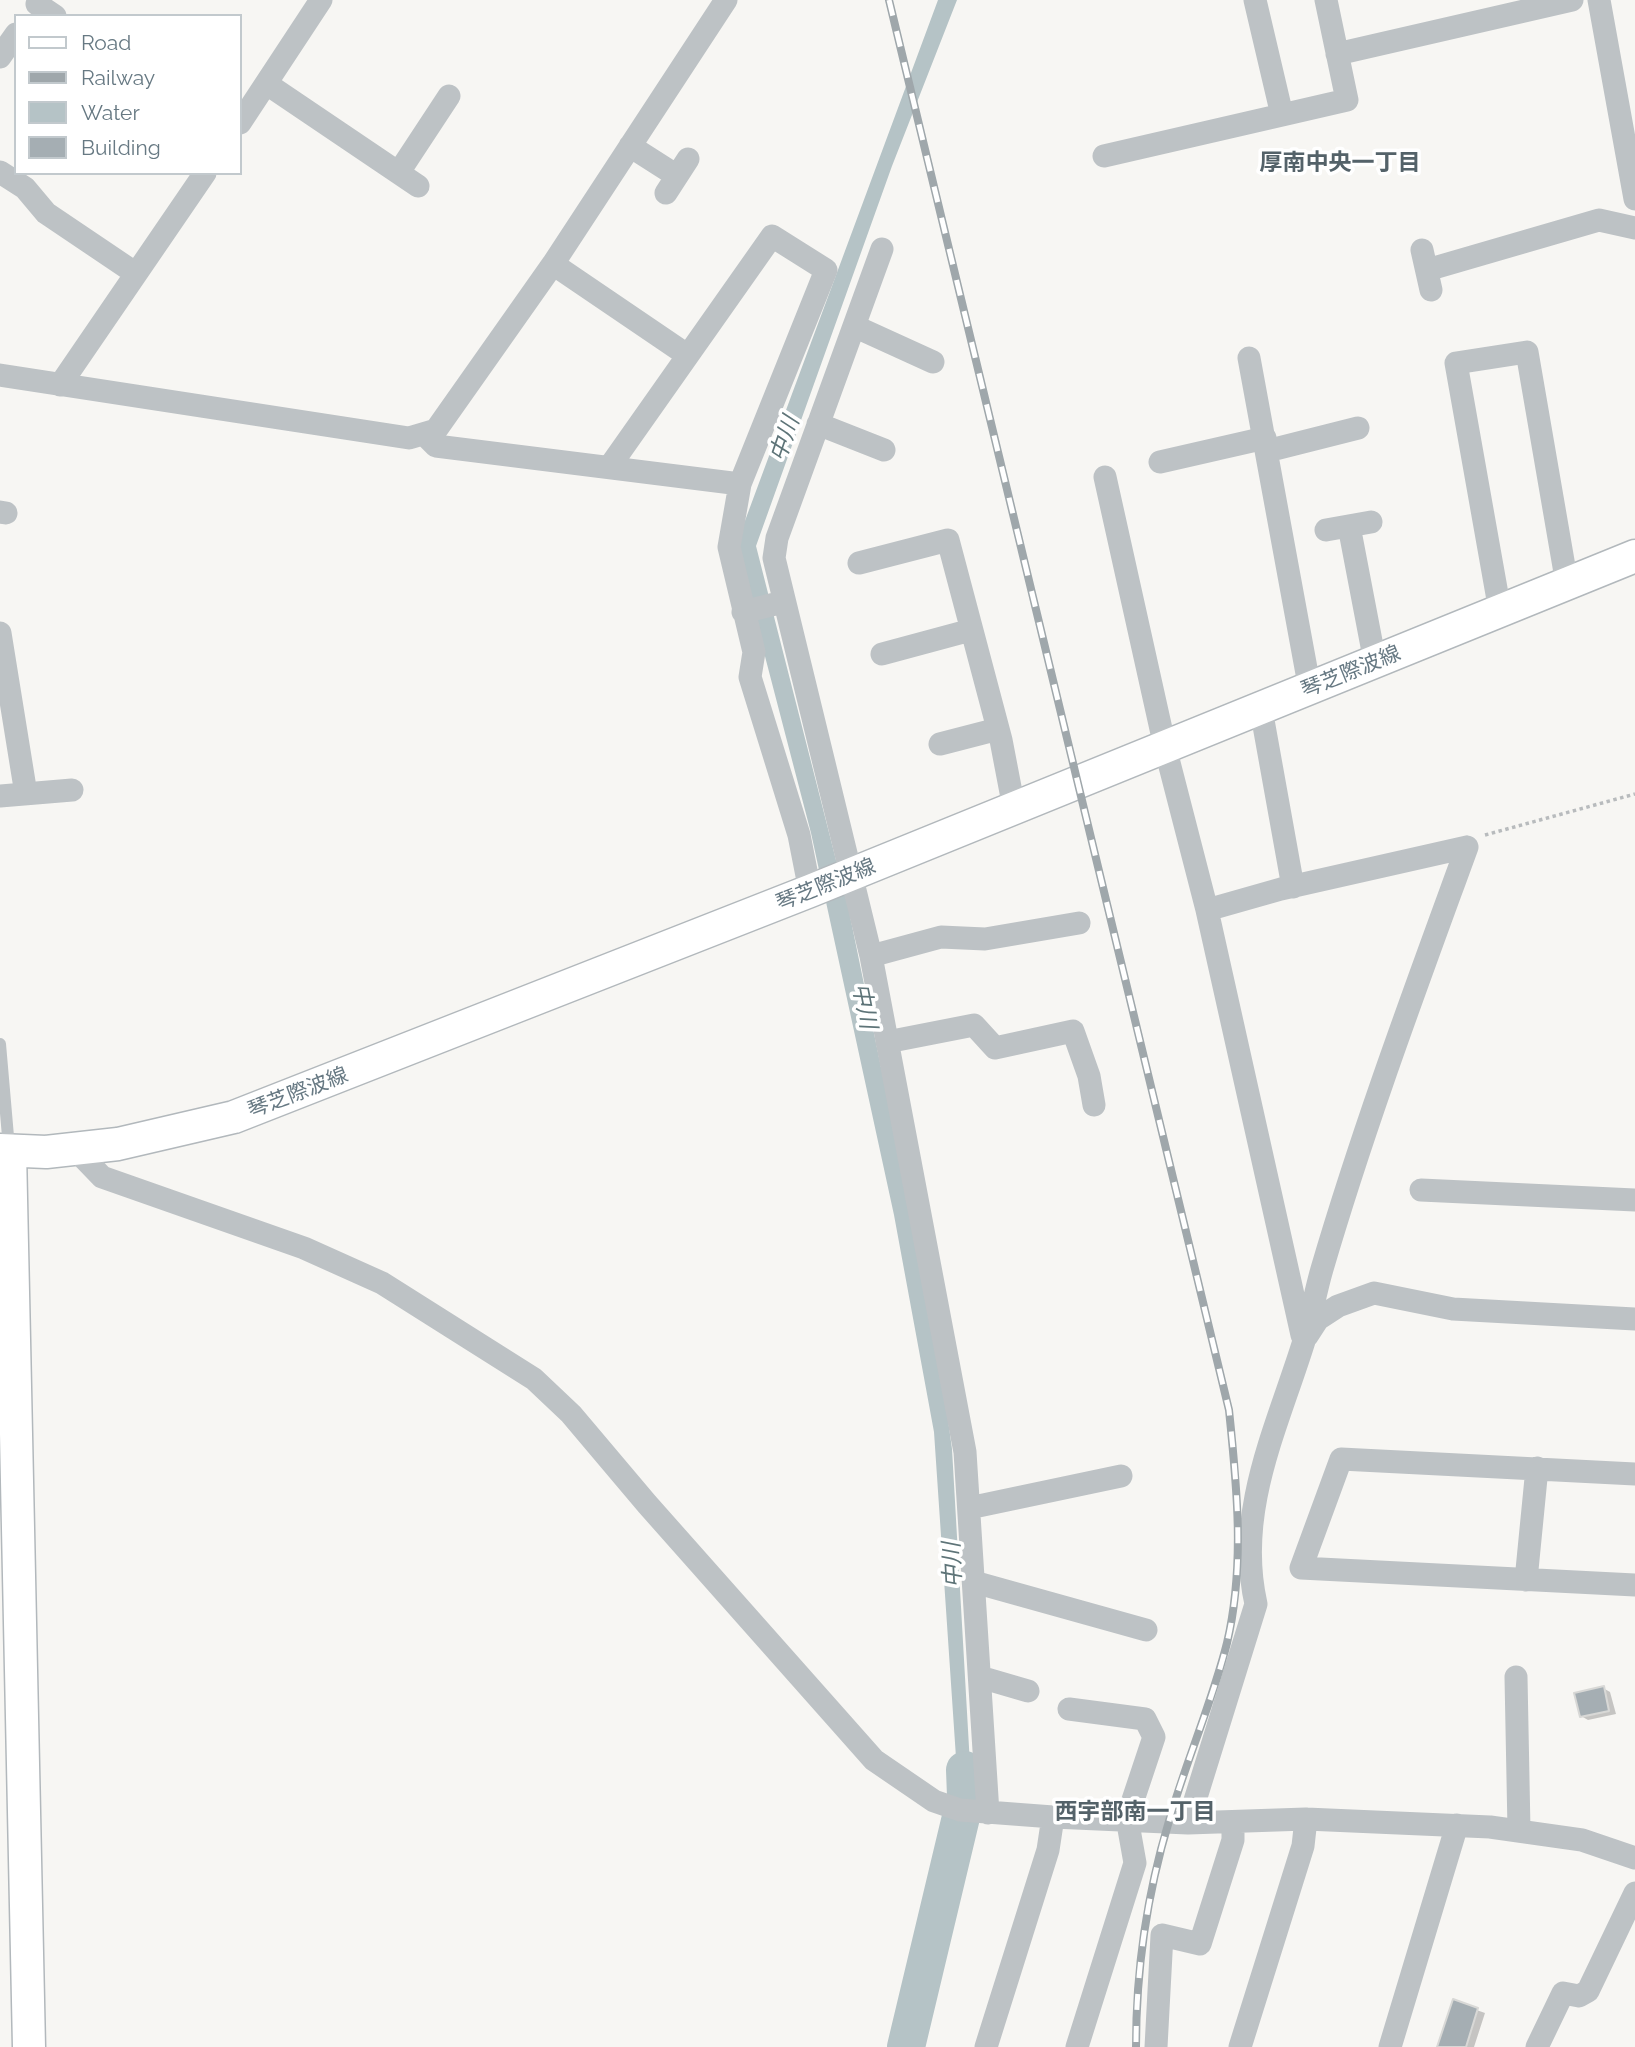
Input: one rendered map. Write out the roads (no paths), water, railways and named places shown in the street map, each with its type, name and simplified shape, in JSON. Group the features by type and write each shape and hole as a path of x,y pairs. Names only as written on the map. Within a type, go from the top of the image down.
{"main road":[{"name":"琴芝際波線","path":"5,1150 76,1150 118,1144 234,1117 830,883 1635,556"},
{"path":"5,1150 29,2047"}],"street":[{"path":"242,120 321,0"},
{"path":"0,375 409,438 436,430 553,264 726,0"},
{"path":"1255,0 1282,115"},
{"path":"1104,156 1347,100 1326,0"},
{"path":"1336,54 1572,0"},
{"path":"1600,0 1635,199"},
{"path":"0,57 14,37"},
{"path":"267,84 418,186"},
{"path":"399,172 449,96"},
{"path":"630,146 677,176"},
{"path":"0,172 25,188 46,213 135,272"},
{"path":"60,385 204,175"},
{"path":"1427,270 1599,220 1635,229"},
{"path":"610,466 772,236 826,270 740,484 729,547 754,652 750,677 799,835 871,956 965,1451 988,1813"},
{"path":"830,883 774,558 777,538 882,249"},
{"path":"553,264 687,355"},
{"path":"854,326 933,362"},
{"path":"1500,611 1456,363 1527,352 1567,584"},
{"path":"1250,358 1310,690"},
{"path":"818,424 884,450"},
{"path":"1160,462 1358,428"},
{"path":"424,434 436,446 740,484"},
{"path":"1105,477 1166,747 1207,910 1304,1341"},
{"path":"1326,530 1360,524 1375,662"},
{"path":"859,563 947,540 998,729 1014,808"},
{"path":"746,611 780,603"},
{"path":"882,654 971,631"},
{"path":"0,633 26,794"},
{"path":"1261,709 1293,887"},
{"path":"940,744 998,729"},
{"path":"0,796 72,790"},
{"path":"1188,1823 1256,1604 1250,1577 1250,1524 1254,1495 1304,1341 1321,1270 1396,1041 1467,847 1293,887 1207,910"},
{"path":"871,956 941,937 985,939 1079,923"},
{"path":"887,1042 974,1025 995,1048 1073,1031 1089,1076 1094,1105"},
{"path":"76,1150 102,1177 304,1248 382,1283 534,1379 571,1414 647,1504 874,1759 934,1801 960,1810 1053,1817 1126,1818 1188,1823 1306,1819 1519,1830 1582,1840 1635,1858"},
{"path":"1421,1190 1635,1200"},
{"path":"1304,1341 1318,1319 1338,1306 1374,1293 1453,1309 1635,1319"},
{"path":"1635,1474 1341,1459 1301,1568 1635,1585"},
{"path":"1526,1580 1537,1468"},
{"path":"969,1508 1121,1476"},
{"path":"974,1582 1146,1630"},
{"path":"980,1677 1028,1691"},
{"path":"1516,1677 1519,1830"},
{"path":"1069,1709 1145,1720 1154,1738 1126,1818 1135,1863 1077,2047"},
{"path":"986,2047 1048,1850 1053,1817"},
{"path":"1240,2047 1303,1846 1306,1819"},
{"path":"1156,2047 1162,1935 1200,1944 1233,1840 1233,1822"},
{"path":"1390,2047 1457,1825"},
{"path":"1537,2047 1563,1993 1579,1996 1588,1991 1635,1893"}],"lane":[{"path":"0,1044 5,1150"}],"water":[{"path":"938,0 957,0 892,166 756,546 849,911 938,1346 952,1449 972,1800 959,1802 934,1432 894,1215 811,833 736,545"}],"waterway":[{"name":"中川","path":"906,2047 966,1796 965,1770"}],"railway":[{"path":"889,0 1229,1410 1238,1526 1233,1614 1221,1665 1161,1849 1149,1904 1141,1961 1136,2047"}],"district":[{"name":"厚南中央一丁目","path":"1340,163"},
{"name":"西宇部南一丁目","path":"1135,1812"}]}
